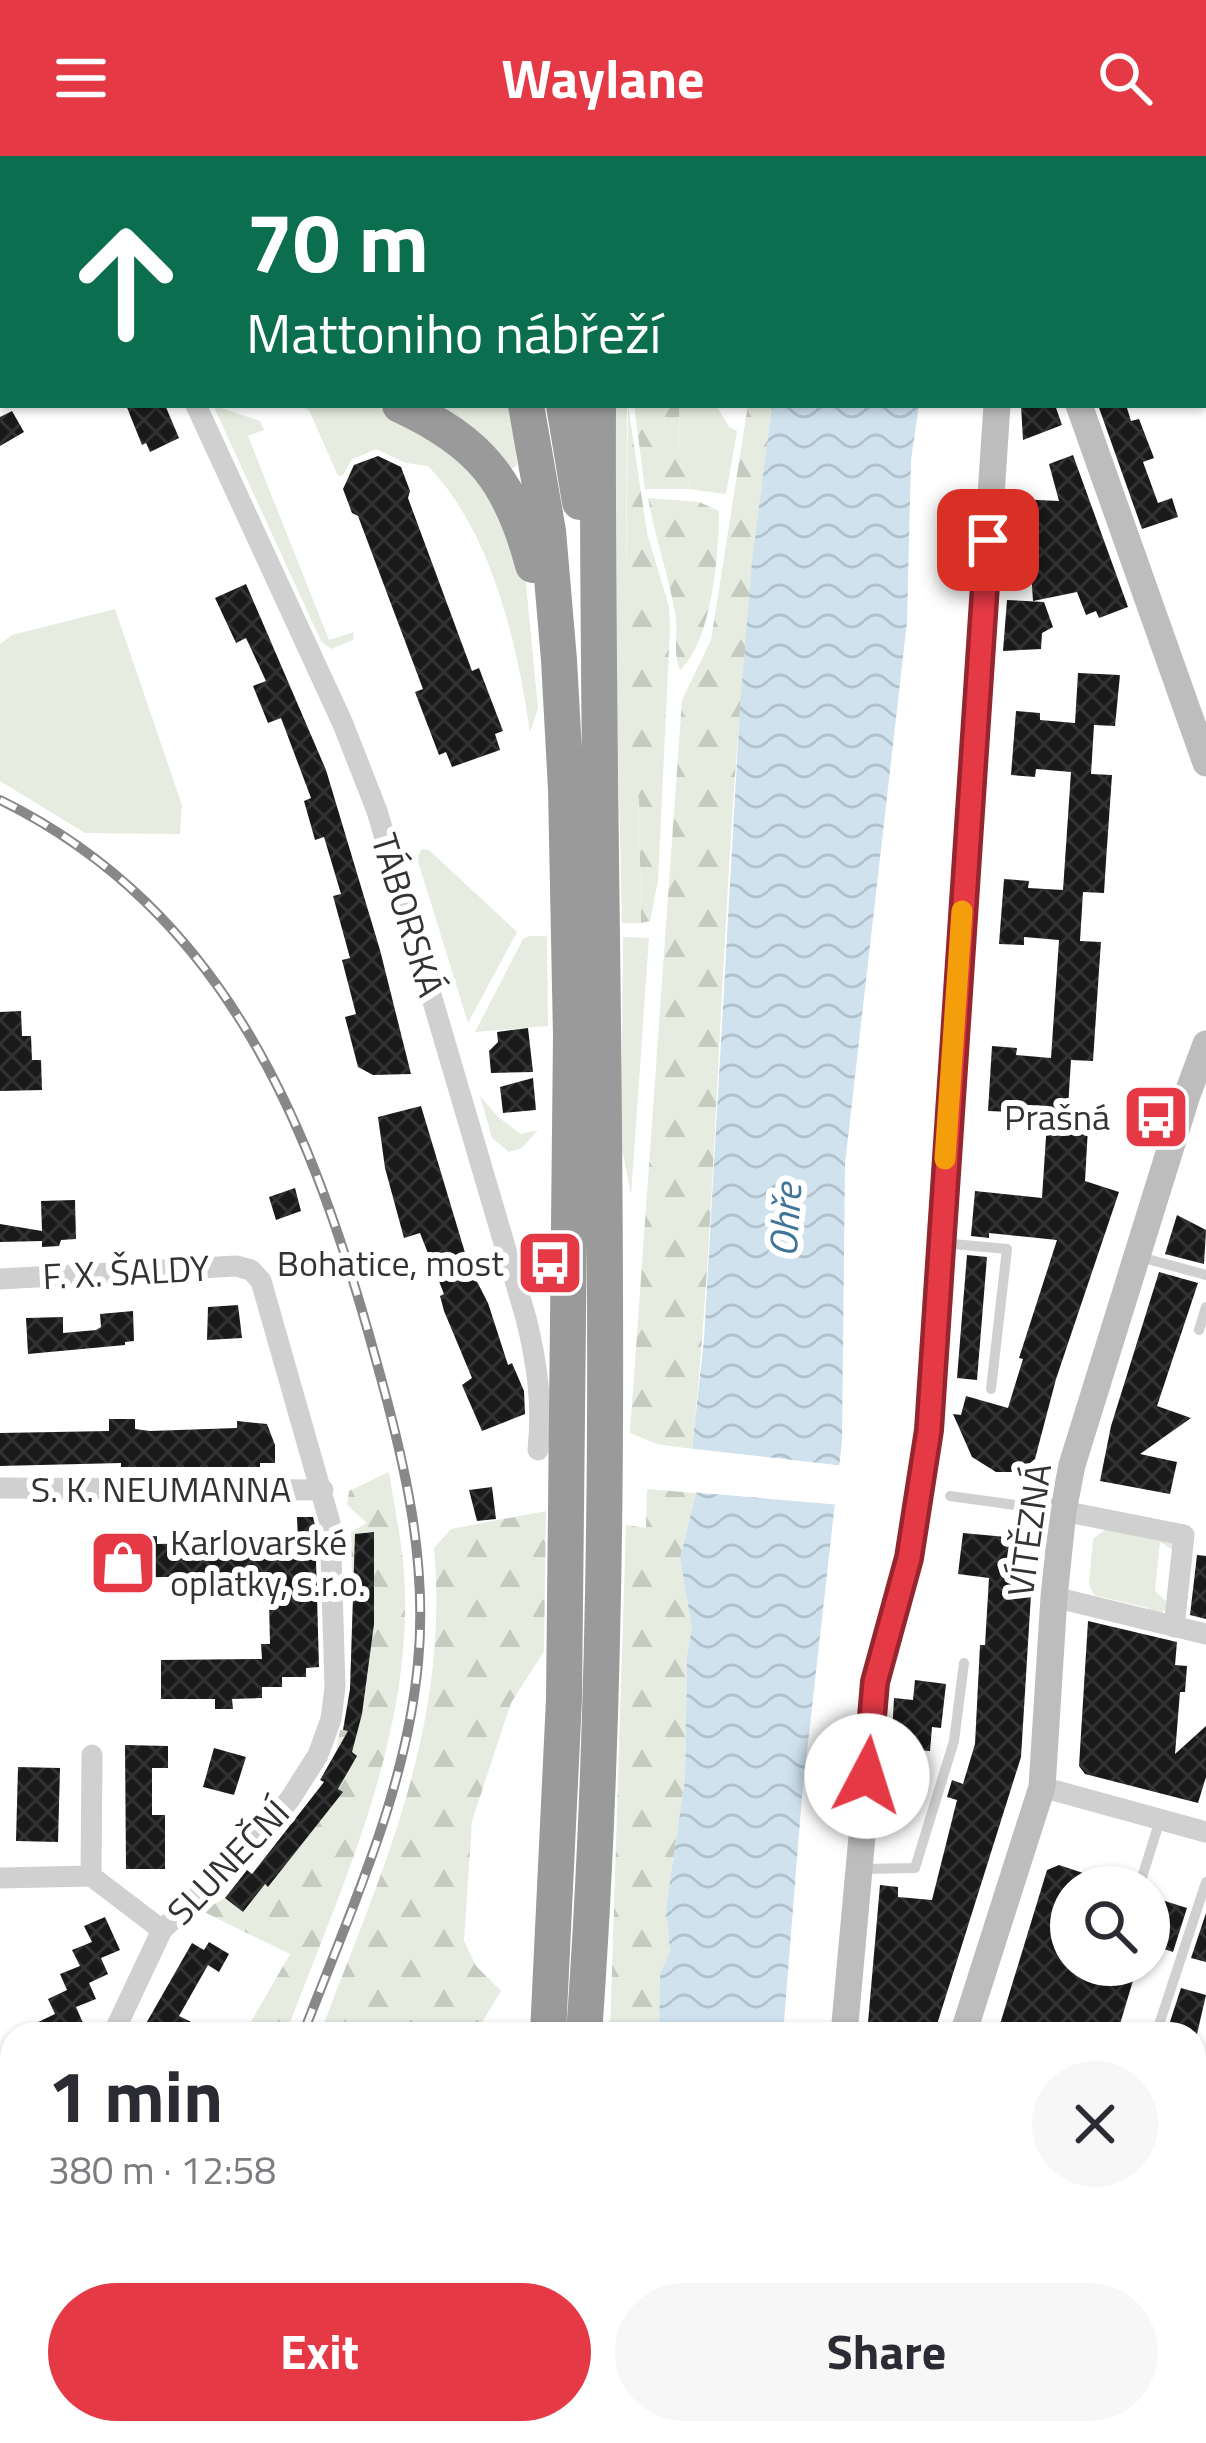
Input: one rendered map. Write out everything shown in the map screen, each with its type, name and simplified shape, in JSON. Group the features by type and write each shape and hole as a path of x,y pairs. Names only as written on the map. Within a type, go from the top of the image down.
{"highway":[{"path":"405,408 458,438 506,488 526,538 559,660"},
{"path":"527,408 548,531 559,660 571,1083 564,1699 549,2022"},
{"path":"564,408 597,606"},
{"path":"585,2022 601,1697 604,1035 598,408"}],"street":[{"name":"TÁBORSKÁ","path":"197,408 326,686 377,811 538,1363 542,1416 538,1450"},
{"path":"845,2022 875,1682 909,1558 929,1430 997,408"},
{"path":"1079,408 1206,763"},
{"name":"VÍTĚZNÁ","path":"967,2022 1042,1787 1054,1597 1072,1465 1206,1044"},
{"name":"F. X. ŠALDY","path":"0,1279 236,1266 251,1270"},
{"name":"SLUNEČNÍ","path":"119,2022 162,1930 254,1842 298,1788 326,1738 335,1688 330,1523 261,1281 251,1270"},
{"name":"S. K. NEUMANNA","path":"0,1488 322,1490"},
{"path":"1063,1511 1184,1535 1174,1627"},
{"path":"1054,1597 1206,1634"},
{"path":"91,1876 92,1755"},
{"path":"1042,1787 1206,1832"},
{"path":"0,1878 91,1876 162,1930"}],"lane":[{"path":"939,1243 1006,1249 991,1389"},
{"path":"1137,1256 1206,1275"},
{"path":"1198,1330 1206,1306"},
{"path":"950,1496 1063,1511"},
{"path":"859,1870 915,1868 954,1741 964,1663"},
{"path":"1146,1866 1160,1820"},
{"path":"1160,2022 1206,1882"}],"green space":[{"path":"214,408 260,421 264,430 248,436 329,640 354,632 353,640 331,649 321,641"},
{"path":"304,408 379,408 407,420 493,487 525,574 538,708 530,732 518,662 498,590 469,523 450,493 428,466 406,463 376,449 351,460 338,476 309,410"},
{"path":"437,408 511,408 517,465 512,469"},
{"path":"610,408 627,408 625,762 639,798 641,923 622,923"},
{"path":"628,408 647,533 669,607 670,628 658,881 650,921 641,923 639,798 624,761"},
{"path":"634,408 679,408 680,463 689,474 688,489 645,489"},
{"path":"679,408 718,408 737,431 726,494 688,489 689,474 680,463"},
{"path":"748,408 772,408 738,739 708,1259 692,1449 657,1444 630,1433 682,700 711,640"},
{"path":"648,498 699,502 719,511 706,618 691,657 680,670 675,612"},
{"path":"115,609 182,805 180,834 85,833 0,781 0,644 12,635"},
{"path":"422,849 429,850 517,932 468,1023 417,858"},
{"path":"547,936 548,1026 475,1032 523,939"},
{"path":"623,937 649,938 631,1195 621,1143"},
{"path":"480,1096 521,1134 538,1130 522,1148 509,1152 492,1138"},
{"path":"389,1472 405,1591 396,1706 367,1817 291,2022 251,2022 290,1954 202,1911 225,1898 243,1912 342,1792 338,1789 354,1761 336,1751 340,1730 356,1732 372,1574 352,1574 351,1532 367,1523 347,1505 349,1491"},
{"path":"647,1489 696,1493 680,1559 692,1628 687,1655 685,1778 666,1909 670,1951 660,1974 659,2022 610,2022 626,1525 646,1528"},
{"path":"546,1511 544,1651 511,1703 472,1821 464,1941 476,1966 501,1991 482,2022 325,2022 406,1797 432,1677 434,1548 451,1529"},
{"path":"1106,1529 1173,1541 1176,1552 1160,1542 1155,1591 1170,1605 1159,1615 1094,1595 1089,1584 1093,1539"}],"water":[{"name":"Ohře","path":"772,408 919,408 911,460 907,622 845,1164 842,1441 802,1796 784,2022 659,2022 660,1974 670,1951 666,1909 685,1778 687,1655 692,1628 680,1559 696,1493 692,1449 704,1339 752,562"}],"pier":[{"path":"686,1448 845,1466 841,1505 690,1492"}],"building":[{"path":"127,408 166,408 179,438 150,452 146,443 142,445"},
{"path":"1021,408 1056,408 1062,425 1023,440"},
{"path":"1099,408 1127,408 1131,421 1139,419 1154,458 1143,462 1158,503 1172,498 1178,517 1142,529"},
{"path":"12,411 24,432 0,446 0,417"},
{"path":"1073,455 1128,607 1099,618 1096,611 1086,615 1077,592 1033,601 1030,556 1010,556 1014,499 1059,501 1049,464"},
{"path":"378,456 401,467 472,671 479,668 503,731 495,734 500,750 452,767 446,752 439,755 415,692 423,689 358,516 352,513 343,489 354,465"},
{"path":"246,584 326,770 411,1074 373,1075 358,1067 345,1017 356,1014 342,960 350,958 333,896 341,894 324,837 315,840 304,801 311,798 281,718 268,723 253,686 266,681 246,638 236,643 215,598"},
{"path":"1007,600 1044,602 1053,627 1042,633 1041,649 1003,651"},
{"path":"1078,673 1120,675 1115,726 1094,725 1091,774 1112,775 1104,893 1083,892 1080,941 1101,942 1093,1061 1071,1060 1068,1108 1089,1110 1085,1181 1119,1192 1056,1379 1035,1459 1019,1472 996,1472 972,1457 953,1414 961,1415 966,1396 1008,1408 1057,1240 989,1233 989,1238 971,1236 975,1191 1042,1198 1048,1106 1013,1104 1013,1112 988,1111 992,1046 1017,1048 1016,1055 1051,1058 1059,940 1024,937 1024,945 999,944 1004,879 1029,881 1028,888 1063,890 1071,772 1036,769 1035,777 1011,775 1016,711 1040,713 1040,720 1075,723"},
{"path":"21,1011 22,1036 31,1036 32,1060 41,1060 42,1090 0,1091 0,1012"},
{"path":"528,1028 533,1072 491,1073 489,1051 498,1042 497,1032"},
{"path":"533,1078 536,1110 503,1113 500,1087"},
{"path":"421,1106 469,1266 488,1303 508,1365 512,1363 524,1391 525,1414 482,1431 462,1385 472,1378 444,1311 440,1296 444,1294 420,1233 404,1238 385,1168 378,1117"},
{"path":"295,1188 301,1211 276,1220 269,1197"},
{"path":"75,1200 76,1239 42,1247 42,1241 0,1242 0,1224 42,1231 41,1201"},
{"path":"1177,1215 1206,1230 1204,1264 1165,1254"},
{"path":"967,1255 987,1257 977,1380 957,1378"},
{"path":"1159,1272 1198,1283 1157,1406 1191,1418 1140,1454 1177,1462 1170,1494 1100,1481 1111,1426"},
{"path":"238,1305 242,1338 207,1340 208,1307"},
{"path":"133,1311 134,1341 125,1345 28,1354 26,1318 63,1317 63,1333 96,1330 101,1327 100,1314"},
{"path":"109,1419 135,1419 135,1429 150,1431 237,1428 237,1421 267,1424 275,1445 275,1463 260,1463 260,1467 0,1466 0,1433 109,1431"},
{"path":"492,1487 496,1519 477,1521 469,1490"},
{"path":"297,1517 313,1517 315,1525 319,1667 306,1668 306,1677 282,1677 282,1687 262,1687 262,1698 232,1699 233,1709 215,1709 215,1699 161,1699 161,1660 262,1659 261,1644 270,1644 269,1600 214,1601 213,1576 116,1578 115,1545 140,1545 140,1537 157,1536 157,1544 298,1541"},
{"path":"374,1532 374,1624 352,1752 357,1756 338,1789 343,1792 243,1912 225,1898 247,1870 252,1874 324,1782 320,1780 348,1731 343,1730 350,1689 355,1534"},
{"path":"963,1533 1017,1538 1017,1544 1030,1553 1021,1757 938,2022 868,2022 880,1885 898,1887 898,1897 932,1900 957,1800 947,1797 952,1780 963,1784 975,1744 989,1578 958,1574"},
{"path":"1197,1555 1206,1556 1206,1619 1190,1615"},
{"path":"1088,1621 1177,1642 1175,1665 1187,1666 1175,1754 1206,1726 1206,1777 1198,1803 1085,1774 1079,1766"},
{"path":"915,1680 946,1684 941,1728 932,1727 930,1751 915,1750 908,1806 888,1805 894,1698 913,1700"},
{"path":"125,1745 168,1746 168,1768 152,1768 152,1815 165,1815 165,1869 126,1869"},
{"path":"214,1748 246,1757 234,1795 203,1787"},
{"path":"18,1767 60,1768 58,1842 16,1841"},
{"path":"1050,1869 1050,1986 1131,1986 1121,2022 1001,2022"},
{"path":"1170,1903 1187,1908 1170,1951"},
{"path":"1206,1913 1206,1962 1191,1958"},
{"path":"105,1917 120,1950 101,1958 108,1974 89,1983 96,1999 76,2007 83,2022 38,2022 55,2014 48,1999 67,1990 60,1974 80,1966 72,1950 92,1942 84,1926"},
{"path":"209,1942 229,1954 219,1972 208,1965 179,2016 191,2022 147,2022 192,1943 204,1950"},
{"path":"1181,1988 1206,1995 1200,2022 1170,2022"}],"railway":[{"path":"0,800 79,847 146,902 203,966 250,1036 323,1191 396,1435 420,1586 412,1711 373,1852 308,2022"}],"slow traffic":[{"path":"945,1159 962,911"}],"place":[{"name":"Prašná","path":"1156,1117"},
{"name":"Bohatice, most","path":"550,1263"},
{"name":"Karlovarské oplatky, s.r.o.","path":"123,1563"}],"route":[{"path":"867,1776 875,1682 909,1558 929,1430 988,540"}]}
